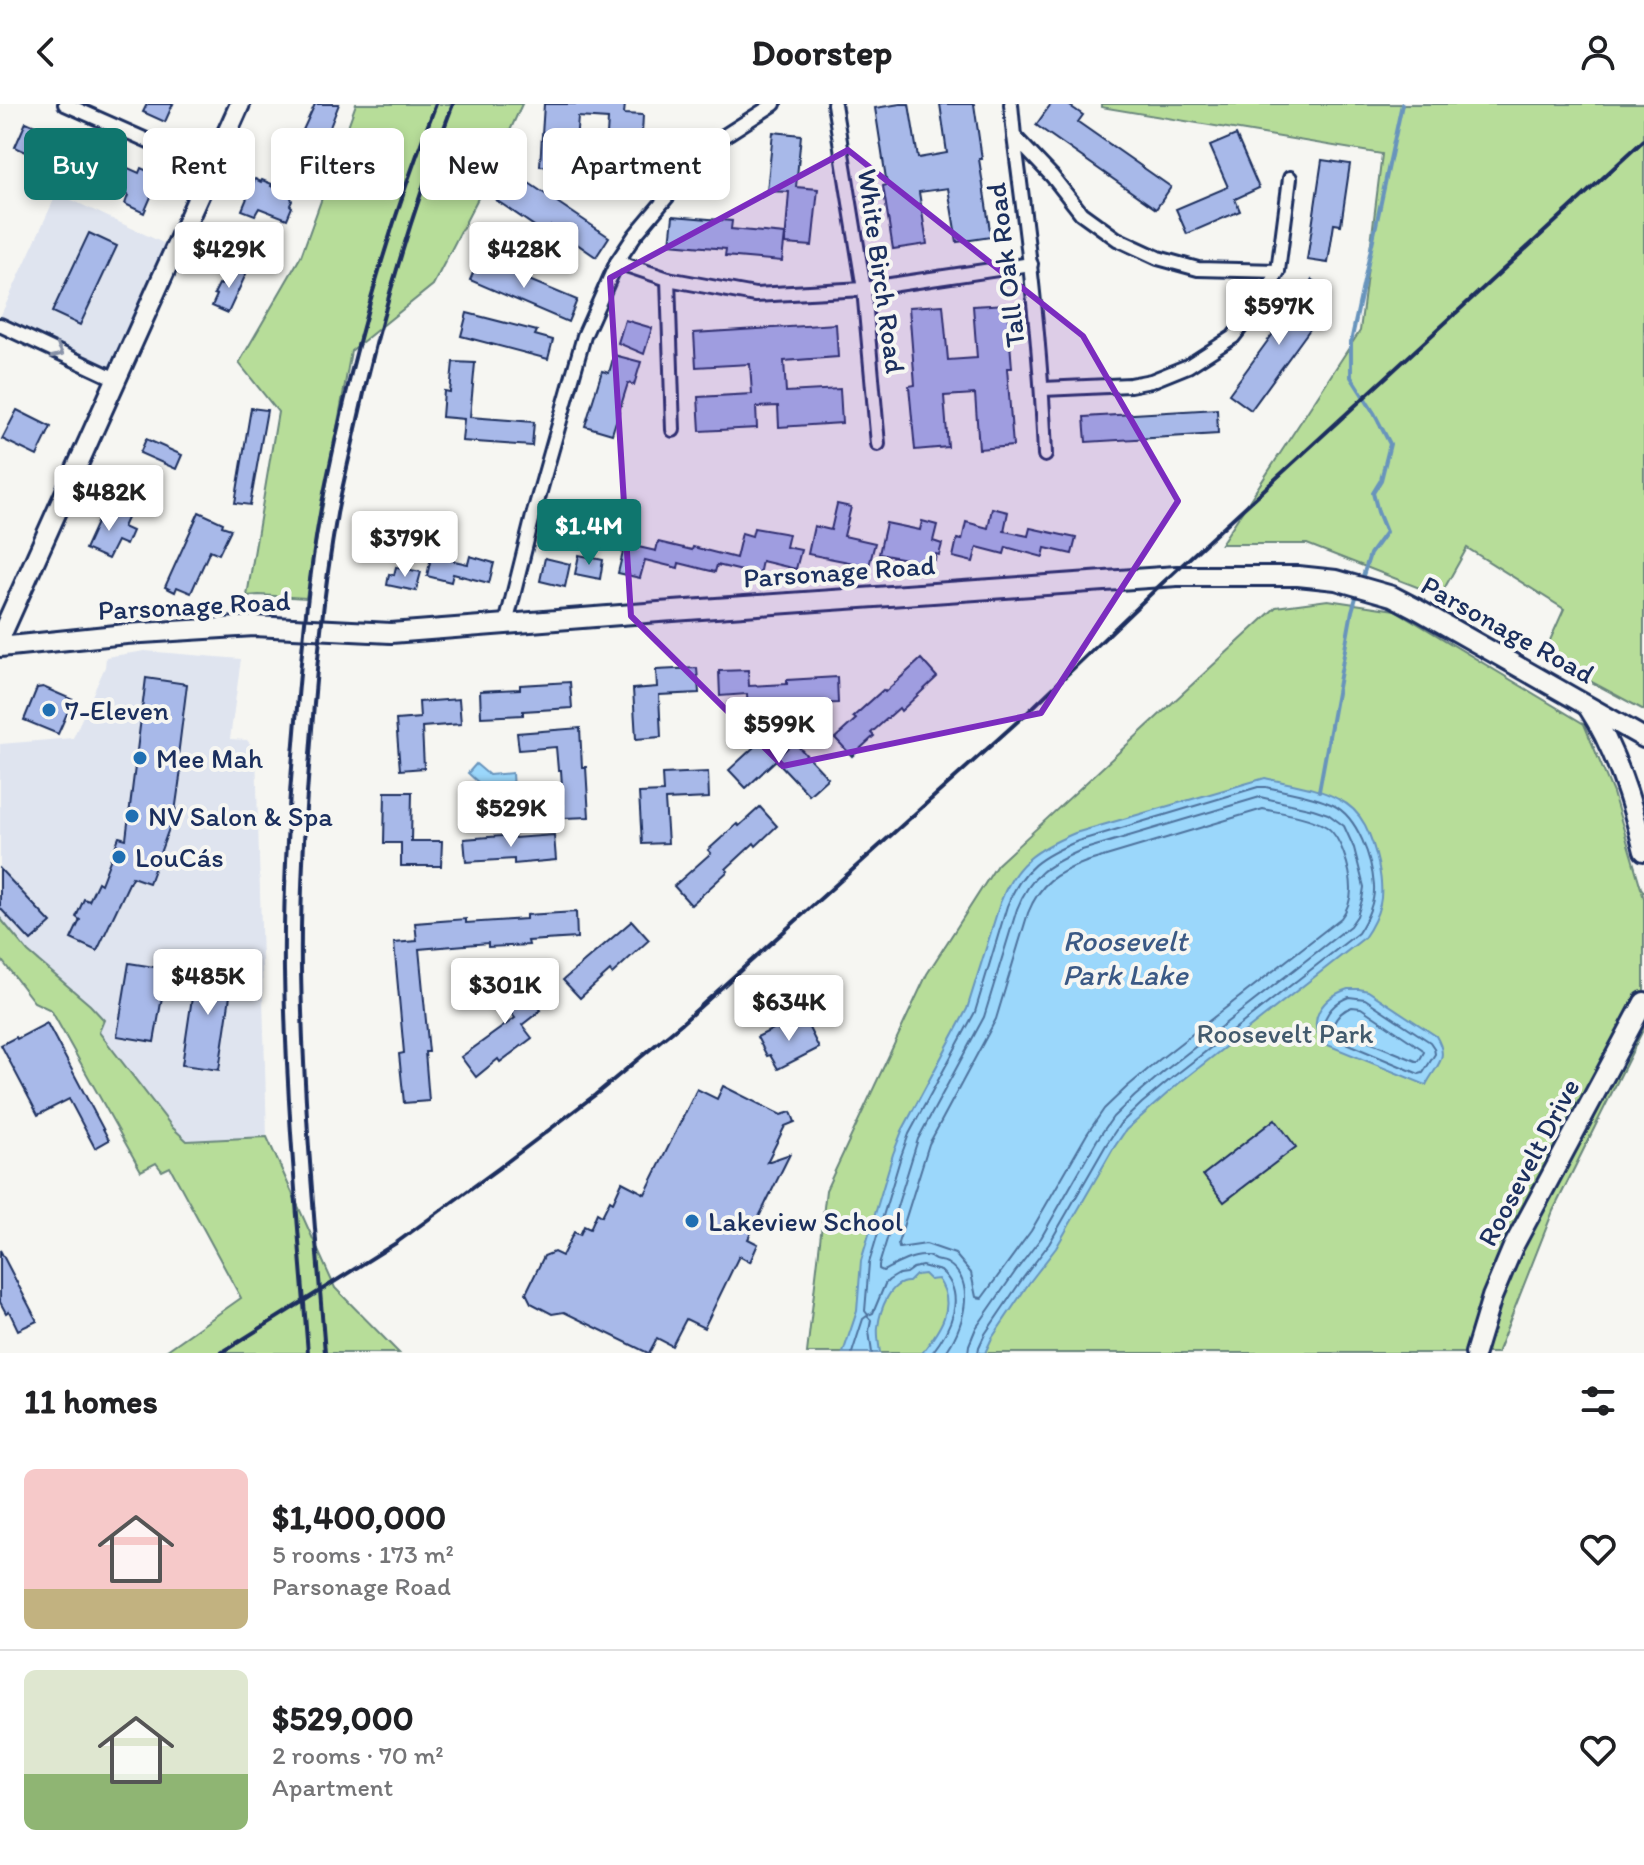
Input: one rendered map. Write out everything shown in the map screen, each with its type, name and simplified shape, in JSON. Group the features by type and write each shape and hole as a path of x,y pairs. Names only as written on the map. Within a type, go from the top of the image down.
{"street":[{"path":"65,104 143,138"},
{"path":"230,128 240,104"},
{"path":"506,624 584,336 617,262 682,177 724,136 774,104"},
{"name":"White Birch Road","path":"834,104 864,289 878,444"},
{"name":"Tall Oak Road","path":"1011,104 1031,264 1043,389 1045,455"},
{"name":"Tall Oak Road","path":"1014,136 1052,176 1081,213 1117,239 1158,258 1198,269 1278,271"},
{"path":"1043,389 1130,385 1151,381 1188,366 1233,337 1267,293 1278,271 1290,178"},
{"path":"0,638 198,200"},
{"path":"617,262 668,279 755,295 864,289 1031,264"},
{"path":"668,279 673,430"},
{"path":"0,325 116,379"},
{"name":"Parsonage Road","path":"0,647 126,634 254,626 391,633 1177,576 1313,577 1360,585 1392,596 1644,738"},
{"path":"1586,705 1609,743 1644,851"},
{"name":"Roosevelt Drive","path":"1475,1353 1492,1297 1513,1247 1644,1002"}],"highlighted area":[{"path":"848,150 1083,336 1178,501 1041,713 783,766 631,616 610,278"}],"shaded area":[{"path":"54,200 72,200 176,249 116,379 0,325 0,317"},
{"path":"145,651 241,659 230,739 247,740 256,751 267,1137 187,1141 173,1128 98,1031 90,1005 28,952 0,918 0,744 73,738 105,667 106,657"}],"green space":[{"path":"356,104 522,104 511,128 420,128 420,200 477,200 433,285 351,351 306,598 247,596 278,412 239,363 301,256 321,200 404,200 404,128 347,128"},
{"path":"1101,104 1644,104 1644,710 1543,656 1564,609 1467,548 1440,596 1307,544 1221,544 1360,331 1382,154 1101,107"},
{"name":"Roosevelt Park","path":"1328,600 1395,610 1584,724 1613,793 1644,892 1644,1028 1553,1211 1497,1353 807,1353 826,1190 927,974 997,865 1276,607"},
{"path":"0,918 28,952 104,1020 99,1032 173,1128 187,1141 267,1137 335,1288 399,1353 163,1353 241,1298 170,1167 162,1171 156,1163 141,1171 51,1010 34,1002 0,958"}],"water":[{"path":"476,764 489,775 512,773 513,790 482,793 481,785 468,773"},
{"name":"Roosevelt Park Lake","path":"1265,778 1330,795 1350,807 1363,821 1375,853 1381,885 1379,909 1364,938 1178,1084 1126,1130 1056,1248 1029,1283 985,1353 922,1353 940,1327 946,1308 944,1289 938,1279 930,1280 924,1274 896,1286 887,1298 878,1327 880,1353 843,1353 857,1311 861,1261 893,1154 902,1131 967,1009 1000,903 1020,867 1049,845 1075,833"},
{"path":"1348,989 1368,991 1436,1036 1442,1056 1426,1085 1325,1044 1316,1027 1319,1011 1331,998"}],"building":[{"path":"147,104 173,104 165,122 143,112"},
{"path":"315,104 339,104 330,128 304,128"},
{"path":"544,104 625,104 624,114 643,115 642,128 607,128 608,119 578,117 577,128 543,128 543,166 540,166"},
{"path":"909,104 918,158 947,153 940,104 974,104 991,237 957,242 948,188 919,192 927,244 893,249 875,108"},
{"path":"1051,104 1067,104 1083,115 1078,122 1171,187 1156,209 1036,125"},
{"path":"26,122 40,128 24,128 24,151 15,147"},
{"path":"773,132 801,135 796,187 818,189 812,246 785,244 789,192 767,191"},
{"path":"1236,135 1259,188 1235,199 1240,211 1187,234 1176,209 1228,187 1210,146"},
{"path":"1322,160 1350,164 1341,225 1334,224 1328,263 1307,260"},
{"path":"127,168 139,173 143,169 143,200 150,200 144,213 125,204 128,195"},
{"path":"255,179 271,184 271,200 292,201 287,219 259,208 255,215 242,210 246,200 255,200"},
{"path":"527,182 543,193 543,200 554,200 609,237 596,257 551,226 546,234 496,200 527,200"},
{"path":"673,216 732,221 731,229 785,234 782,261 725,256 726,249 670,244"},
{"path":"89,233 117,246 80,325 52,312"},
{"path":"479,259 577,300 568,322 470,280"},
{"path":"230,266 246,274 228,313 212,306 217,295 214,294"},
{"path":"1312,280 1329,293 1306,326 1310,329 1251,410 1229,394"},
{"path":"1007,304 1012,368 1007,368 1013,446 979,449 975,394 944,396 948,447 915,450 909,386 915,385 909,307 943,305 948,360 977,358 973,306"},
{"path":"467,313 537,331 535,335 553,340 548,359 461,336"},
{"path":"625,320 652,328 644,354 618,343"},
{"path":"836,324 838,357 784,361 786,392 840,389 842,423 779,427 778,406 756,407 757,428 700,431 698,397 752,394 750,364 696,367 694,333"},
{"path":"614,355 641,362 634,385 628,383 612,434 585,426 602,371 609,373"},
{"path":"453,362 475,363 470,417 534,422 532,446 462,441 464,419 442,417 444,391 450,392"},
{"path":"251,408 267,410 250,505 235,503"},
{"path":"1217,409 1218,434 1086,442 1084,417"},
{"path":"17,410 51,427 37,456 2,439"},
{"path":"146,439 182,455 176,469 140,453"},
{"path":"837,504 851,507 844,536 875,543 869,566 808,554 814,526 831,530"},
{"path":"105,505 128,516 123,527 132,531 126,545 117,541 108,559 85,549"},
{"path":"992,508 1008,512 1004,531 1028,536 1030,528 1076,538 1072,554 1045,548 1043,557 1006,547 1004,554 977,547 973,562 953,557 957,539 962,540 966,522 988,528"},
{"path":"199,512 231,529 219,554 210,550 191,593 177,587 175,592 165,587"},
{"path":"922,521 937,525 933,541 942,544 935,560 929,559 928,563 879,554 886,523 920,530"},
{"path":"754,528 789,534 786,547 801,550 796,569 762,561 759,575 717,565 715,572 679,563 678,568 645,560 640,578 618,573 625,544 656,551 658,542 736,558 742,533 752,536"},
{"path":"433,548 447,552 445,559 468,564 470,556 494,563 489,583 453,574 451,582 427,576"},
{"path":"579,555 603,560 600,579 575,574"},
{"path":"545,558 570,564 565,587 540,581"},
{"path":"396,567 421,572 416,591 387,585 389,574 394,575"},
{"path":"921,659 937,677 901,711 899,708 871,733 874,736 852,756 835,738 856,719 853,717"},
{"path":"697,668 699,693 659,695 661,737 636,739 633,689 657,687 656,670"},
{"path":"748,670 749,686 837,677 838,703 788,705 789,708 748,711 747,694 720,696 719,671"},
{"path":"146,678 187,684 178,756 183,756 175,812 149,883 132,877 97,951 71,939 80,920 76,917 84,899 89,901 98,882 101,884 119,837 126,839"},
{"path":"570,682 572,708 481,717 480,691"},
{"name":"7-Eleven","path":"43,687 73,700 58,734 24,720 37,688"},
{"path":"459,699 461,724 422,727 424,768 400,770 396,720 420,718 419,702"},
{"path":"580,728 589,817 564,818 556,747 519,750 517,733"},
{"path":"766,736 782,753 794,742 828,778 809,795 776,760 746,788 729,770"},
{"path":"708,772 709,798 665,800 668,843 642,844 639,793 663,792 662,774"},
{"path":"385,792 412,792 411,841 442,841 441,866 401,866 401,843 384,843"},
{"path":"760,807 777,826 756,846 754,843 691,905 674,886 711,853 708,850"},
{"path":"514,835 514,838 554,835 556,860 514,864 514,859 466,862 464,839"},
{"path":"0,869 51,923 31,941 0,908"},
{"path":"576,912 577,938 528,941 529,945 488,947 488,943 419,949 429,1052 425,1052 429,1101 404,1103 399,1054 404,1053 394,943 417,941 415,923 526,919 526,915"},
{"path":"632,921 649,940 580,998 563,980"},
{"path":"129,963 167,969 154,1042 117,1036"},
{"path":"197,964 234,969 219,1070 182,1065"},
{"path":"509,970 541,1010 522,1025 532,1038 476,1077 461,1057 515,1018 489,985"},
{"path":"804,1018 819,1048 778,1069 757,1037 777,1027 779,1031"},
{"path":"47,1023 109,1140 95,1148 69,1099 38,1115 1,1045"},
{"name":"Lakeview School","path":"723,1086 781,1115 791,1112 795,1122 785,1126 767,1162 790,1154 748,1239 758,1244 750,1262 739,1256 704,1328 686,1319 672,1346 657,1338 648,1353 564,1312 552,1314 531,1303 526,1293 544,1256 554,1252 562,1256 574,1232 580,1235 584,1226 590,1229 597,1213 602,1216 622,1182 645,1194 697,1089 717,1099"},
{"path":"1275,1119 1296,1147 1224,1202 1203,1175"},
{"path":"0,1250 37,1321 18,1330 9,1311 6,1313 0,1302"}],"waterway":[{"path":"1361,582 1370,554 1386,532 1373,493 1381,480 1390,444 1351,377 1351,342 1402,104"},
{"path":"1319,791 1357,594"}],"railway":[{"path":"308,1353 290,1115 284,971 287,836 304,632 321,508 343,405 384,253 436,104"},
{"path":"325,1353 307,1115 301,971 304,836 320,634 337,514 364,391 410,226 453,104"},
{"path":"221,1353 396,1243 595,1095 682,1023 1027,713 1157,588 1644,140"}],"place":[{"name":"7-Eleven","path":"49,710"},
{"name":"Mee Mah","path":"140,758"},
{"name":"NV Salon & Spa","path":"132,816"},
{"name":"LouCás","path":"119,857"},
{"name":"Lakeview School","path":"692,1221"}]}
